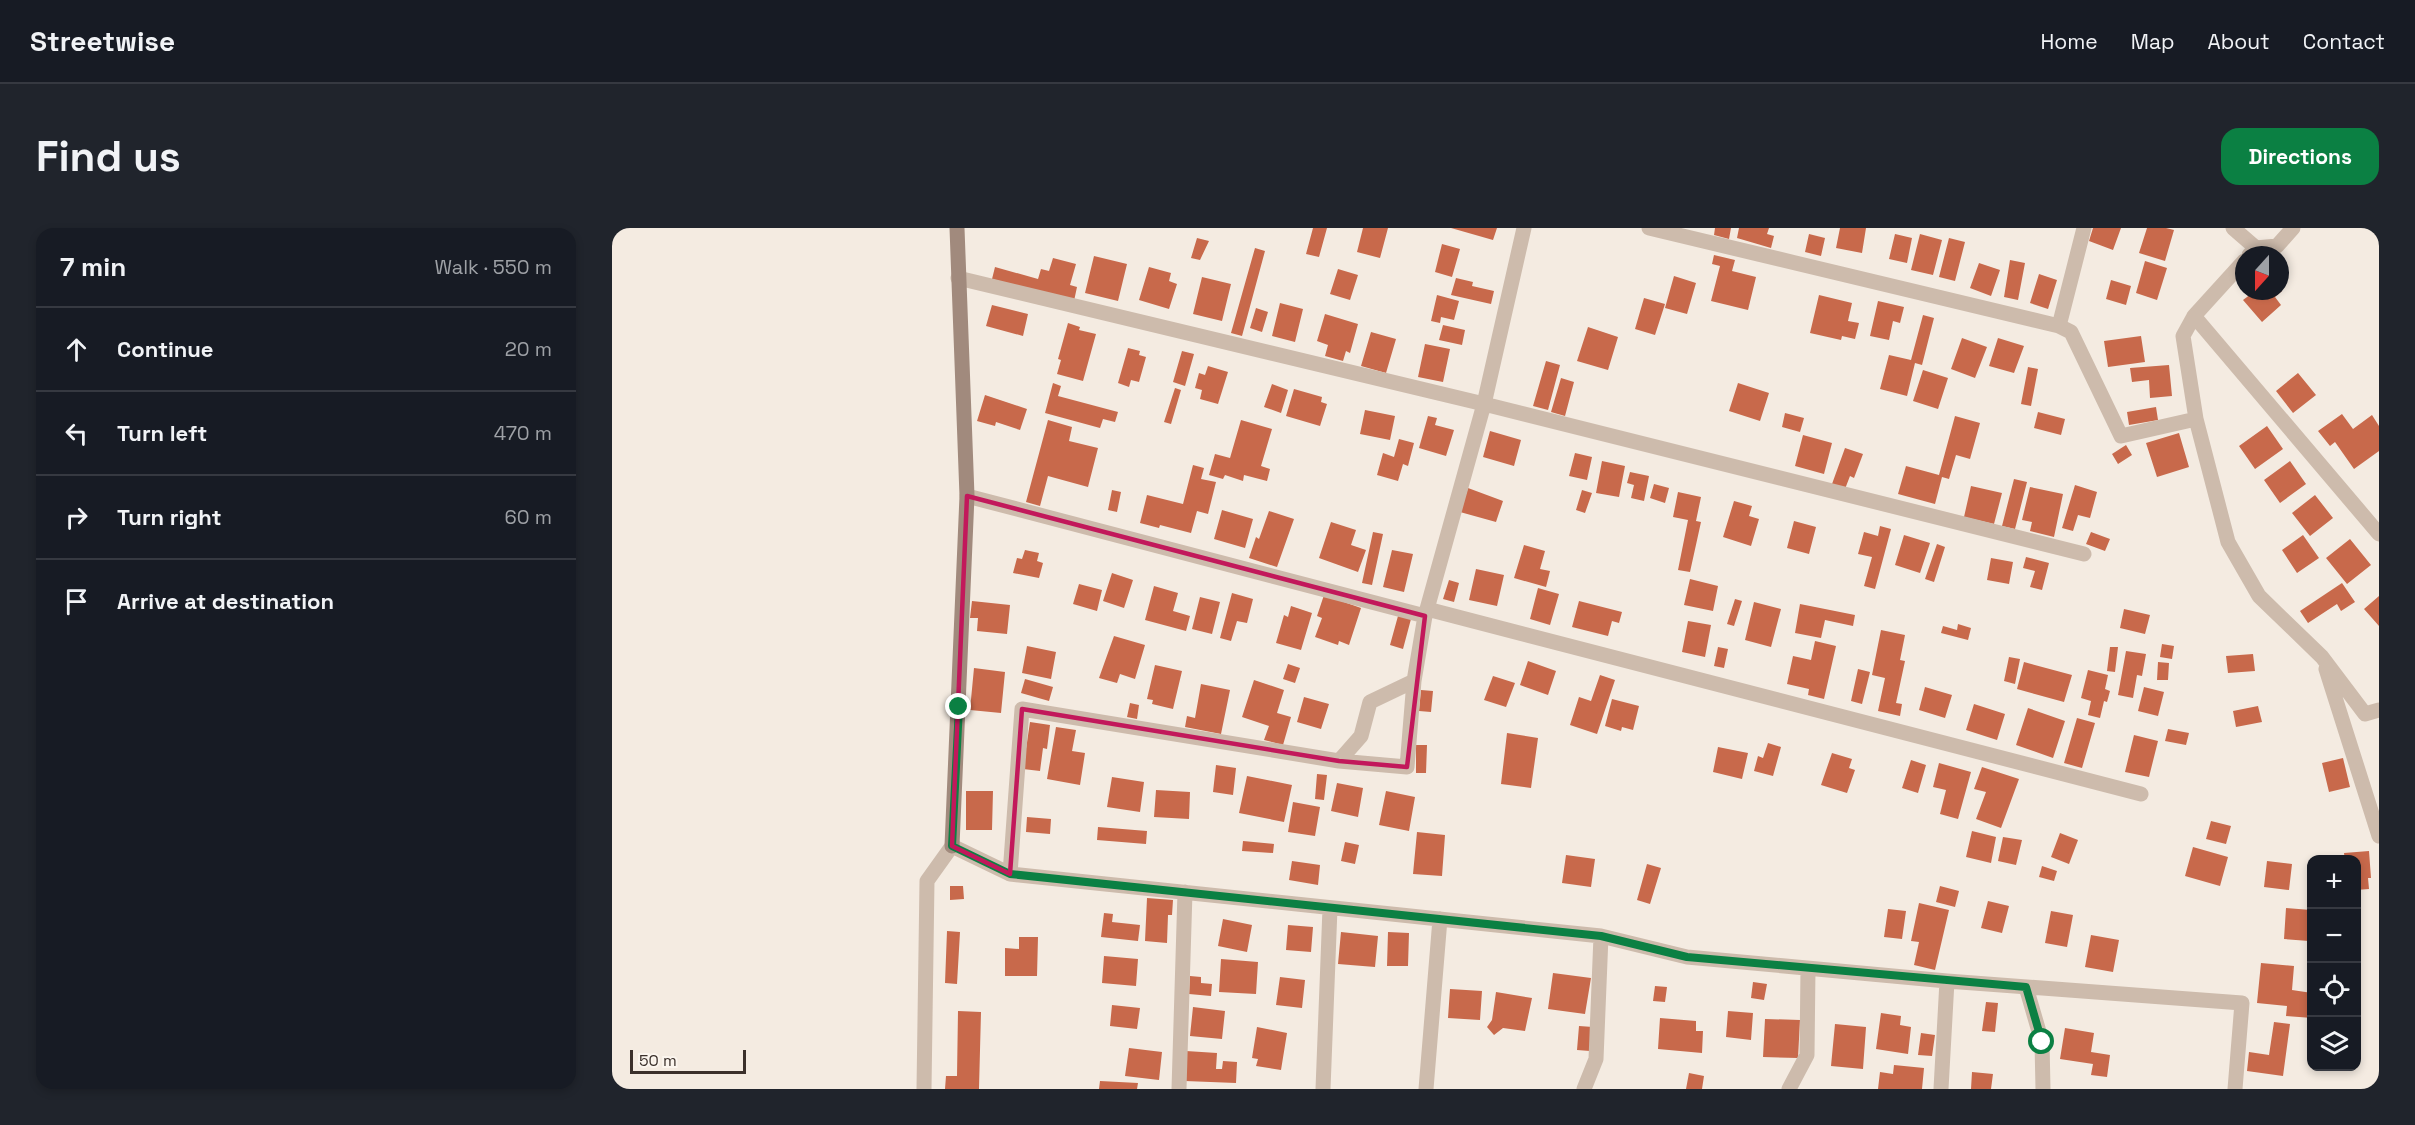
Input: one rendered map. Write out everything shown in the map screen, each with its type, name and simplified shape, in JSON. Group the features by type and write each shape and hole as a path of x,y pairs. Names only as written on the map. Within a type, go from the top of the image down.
{"street":[{"path":"924,1089 927,881 952,846 967,496 957,228"},
{"path":"1010,874 1022,708 1339,761 1407,767 1414,681 1426,612 1484,404 1524,228"},
{"path":"1649,228 2059,326 2071,332 2121,436 2196,419"},
{"path":"2059,326 2084,228"},
{"path":"2233,228 2249,246"},
{"path":"2277,246 2293,228"},
{"path":"2235,271 2194,316 2183,336 2196,419 2228,542 2259,596 2322,657 2365,714 2379,710"},
{"path":"958,278 1484,404 2084,554"},
{"path":"2194,316 2379,534"},
{"path":"967,496 2141,794"},
{"path":"2322,657 2379,836"},
{"path":"1339,761 1361,736 1370,702 1414,681"},
{"path":"952,846 1010,874 1601,936 1687,957 1947,981 2242,1004 2235,1089"},
{"path":"1179,1089 1185,892"},
{"path":"1323,1089 1330,908"},
{"path":"1426,1089 1440,919"},
{"path":"1584,1089 1596,1059 1601,936"},
{"path":"1789,1089 1807,1055 1808,969"},
{"path":"1941,1089 1947,981"},
{"path":"2026,987 2042,1042 2043,1089"}],"highlighted area":[{"path":"967,496 1425,616 1407,767 1339,761 1022,709 1010,874 952,846"}],"building":[{"path":"1313,228 1327,228 1319,257 1306,254"},
{"path":"1363,228 1388,228 1380,258 1357,252"},
{"path":"1451,228 1497,228 1493,240"},
{"path":"1715,228 1731,228 1729,239 1714,235"},
{"path":"1739,228 1769,228 1767,234 1774,236 1771,248 1737,238"},
{"path":"1840,228 1866,228 1862,253 1836,248"},
{"path":"2093,228 2121,228 2113,250 2089,241"},
{"path":"2147,228 2174,230 2165,261 2139,253"},
{"path":"1809,234 1825,238 1821,256 1805,252"},
{"path":"1895,234 1912,238 1907,263 1889,259"},
{"path":"1920,234 1942,240 1933,275 1911,270"},
{"path":"1197,238 1209,241 1200,260 1191,258"},
{"path":"1949,238 1965,242 1955,281 1939,277"},
{"path":"1442,244 1460,249 1452,277 1435,272"},
{"path":"1255,248 1265,251 1242,336 1231,333"},
{"path":"1714,255 1735,260 1732,271 1756,277 1748,310 1711,301 1720,266 1712,264"},
{"path":"1094,256 1127,264 1118,301 1085,293"},
{"path":"1053,258 1076,264 1070,285 1077,287 1074,301 992,279 995,267 1038,279 1041,269 1049,271"},
{"path":"2010,260 2025,263 2018,300 2004,297"},
{"path":"2145,261 2167,268 2157,300 2136,293"},
{"path":"1979,263 2000,270 1991,296 1970,288"},
{"path":"1149,267 1171,273 1169,281 1177,284 1169,309 1139,300"},
{"path":"1338,269 1358,275 1350,300 1330,294"},
{"path":"2039,274 2057,280 2048,309 2030,303"},
{"path":"1674,276 1696,283 1687,314 1665,308"},
{"path":"1202,277 1231,284 1222,321 1193,314"},
{"path":"1456,278 1473,282 1472,286 1494,291 1491,304 1451,295"},
{"path":"2111,280 2131,286 2126,305 2106,299"},
{"path":"1437,295 1459,301 1454,320 1441,317 1440,323 1431,321"},
{"path":"1819,295 1852,303 1848,321 1859,323 1855,339 1842,336 1841,340 1810,333"},
{"path":"1644,298 1665,304 1655,335 1635,329"},
{"path":"2243,300 2277,300 2281,305 2262,322"},
{"path":"1878,301 1904,307 1900,323 1893,321 1889,340 1870,336"},
{"path":"1280,303 1303,309 1295,342 1272,336"},
{"path":"992,305 1028,314 1023,336 986,326"},
{"path":"1256,308 1268,312 1262,332 1250,328"},
{"path":"1325,314 1358,324 1350,353 1346,351 1343,361 1325,356 1328,345 1317,341"},
{"path":"1923,315 1934,318 1922,365 1915,363 1907,396 1880,389 1889,355 1911,360"},
{"path":"1068,323 1080,327 1079,330 1096,334 1083,381 1057,374 1061,360 1058,359"},
{"path":"1443,325 1465,330 1462,345 1439,340"},
{"path":"1588,327 1618,337 1608,370 1577,361"},
{"path":"1371,332 1396,339 1386,373 1361,366"},
{"path":"2141,336 2145,362 2108,367 2104,341"},
{"path":"1962,338 1987,347 1975,378 1951,369"},
{"path":"1998,338 2024,346 2014,373 1989,366"},
{"path":"1425,344 1450,349 1443,382 1418,377"},
{"path":"1128,348 1140,351 1139,355 1146,357 1139,382 1131,380 1129,387 1118,383"},
{"path":"1182,351 1194,354 1185,386 1173,382"},
{"path":"1546,361 1560,365 1548,410 1533,406"},
{"path":"2169,365 2172,396 2150,398 2149,380 2132,382 2130,368"},
{"path":"1208,366 1228,372 1218,404 1200,399 1202,390 1195,388 1199,373 1205,375"},
{"path":"2028,367 2038,369 2031,406 2021,404"},
{"path":"1923,370 1948,378 1938,409 1913,401"},
{"path":"2298,373 2316,395 2293,413 2276,391"},
{"path":"1561,378 1574,382 1565,416 1551,412"},
{"path":"1053,383 1061,386 1058,396 1118,412 1115,422 1103,419 1100,428 1045,413"},
{"path":"1738,383 1769,393 1760,421 1729,411"},
{"path":"1272,384 1288,390 1281,413 1264,407"},
{"path":"1175,388 1181,390 1171,424 1164,422"},
{"path":"1294,389 1322,397 1321,402 1327,404 1320,426 1286,416"},
{"path":"985,395 1027,409 1020,430 996,422 995,426 977,421"},
{"path":"2156,407 2158,420 2129,425 2127,412"},
{"path":"1365,410 1395,416 1390,440 1360,434"},
{"path":"2038,412 2065,419 2061,435 2034,428"},
{"path":"1785,413 1804,418 1800,432 1782,427"},
{"path":"2342,414 2353,429 2372,415 2379,426 2379,451 2354,469 2335,442 2330,446 2318,431"},
{"path":"1428,416 1437,418 1435,425 1454,430 1446,456 1419,448"},
{"path":"1955,416 1980,423 1970,459 1956,455 1949,479 1942,477 1935,504 1898,494 1906,466 1939,475"},
{"path":"1048,420 1072,427 1069,441 1098,448 1088,487 1048,476 1040,506 1026,502"},
{"path":"1241,420 1272,429 1261,466 1270,469 1267,481 1244,475 1243,481 1225,475 1223,479 1209,475 1215,454 1230,458"},
{"path":"2267,426 2283,449 2255,469 2239,446"},
{"path":"1490,431 1521,440 1514,466 1483,457"},
{"path":"2179,433 2189,467 2157,477 2146,443"},
{"path":"1803,435 1832,443 1824,474 1795,466"},
{"path":"1399,439 1414,443 1408,466 1403,464 1398,481 1377,475 1383,453 1394,457"},
{"path":"2126,445 2132,455 2118,464 2112,454"},
{"path":"1845,448 1863,454 1854,478 1850,476 1845,489 1832,484"},
{"path":"1575,453 1592,457 1587,480 1569,476"},
{"path":"1602,461 1625,466 1619,497 1596,493"},
{"path":"2290,461 2306,484 2280,503 2264,480"},
{"path":"1193,465 1204,468 1201,479 1216,482 1208,514 1197,511 1191,533 1160,525 1159,528 1140,523 1147,495 1183,504"},
{"path":"1630,472 1649,476 1644,501 1631,498 1634,485 1627,483"},
{"path":"2014,479 2027,482 2015,529 2002,526"},
{"path":"1654,484 1669,488 1665,503 1650,498"},
{"path":"2075,485 2097,492 2090,518 2078,515 2073,531 2062,528"},
{"path":"1971,486 2002,493 1994,524 1964,517"},
{"path":"2030,487 2063,494 2054,537 2030,531 2032,522 2022,520"},
{"path":"1468,488 1503,501 1496,522 1460,512"},
{"path":"1112,490 1121,492 1117,512 1108,510"},
{"path":"1582,490 1592,493 1585,513 1576,510"},
{"path":"1678,492 1701,497 1696,521 1701,522 1690,572 1678,570 1688,520 1673,517"},
{"path":"2315,495 2333,518 2310,536 2292,513"},
{"path":"1734,501 1752,506 1749,516 1759,519 1751,546 1723,537"},
{"path":"1222,510 1253,519 1245,548 1214,539"},
{"path":"1269,511 1294,519 1277,567 1249,558"},
{"path":"1794,521 1816,527 1809,554 1787,548"},
{"path":"1331,522 1356,530 1351,545 1366,550 1358,572 1319,558"},
{"path":"1880,526 1891,529 1875,589 1864,586 1872,557 1858,554 1864,532 1878,536"},
{"path":"1373,532 1383,534 1372,585 1362,583"},
{"path":"2091,532 2110,539 2105,551 2086,544"},
{"path":"1904,535 1930,543 1920,573 1895,565"},
{"path":"2303,535 2319,558 2297,573 2282,550"},
{"path":"2350,539 2371,565 2347,584 2326,558"},
{"path":"1937,544 1945,547 1934,582 1925,579"},
{"path":"1524,545 1545,551 1540,569 1550,571 1546,587 1514,578"},
{"path":"1025,550 1039,553 1037,561 1043,563 1039,578 1013,573 1017,558 1022,559"},
{"path":"1392,550 1413,554 1404,592 1383,587"},
{"path":"2026,557 2049,563 2042,590 2030,587 2035,571 2023,568"},
{"path":"1991,558 2013,562 2009,584 1987,580"},
{"path":"1476,569 1504,575 1497,606 1469,600"},
{"path":"1112,573 1133,580 1124,608 1103,601"},
{"path":"1690,579 1718,586 1713,611 1684,605"},
{"path":"1449,580 1459,583 1454,602 1443,599"},
{"path":"2342,583 2355,602 2341,611 2337,604 2308,623 2300,611"},
{"path":"1079,584 1102,590 1097,611 1073,604"},
{"path":"1154,586 1178,593 1173,611 1190,616 1186,631 1145,620"},
{"path":"1538,588 1559,594 1550,625 1530,619"},
{"path":"1232,593 1253,599 1247,623 1237,621 1231,641 1220,638"},
{"path":"1324,595 1361,608 1349,645 1339,641 1338,645 1315,637 1322,618 1317,616"},
{"path":"2379,596 2379,626 2364,609"},
{"path":"1200,597 1220,602 1212,634 1192,629"},
{"path":"1735,599 1742,601 1734,626 1727,624"},
{"path":"972,601 1010,605 1007,634 977,631 978,618 970,618"},
{"path":"1579,601 1622,612 1619,623 1612,621 1608,636 1572,627"},
{"path":"1754,602 1781,609 1771,647 1745,640"},
{"path":"1800,604 1855,615 1853,626 1825,620 1821,638 1795,633"},
{"path":"1291,606 1312,613 1301,650 1276,643 1284,615 1288,617"},
{"path":"2124,609 2150,615 2145,634 2120,628"},
{"path":"1398,616 1411,619 1403,649 1390,645"},
{"path":"1688,621 1711,625 1705,657 1682,652"},
{"path":"1958,624 1971,628 1968,640 1941,633 1943,626 1957,630"},
{"path":"1881,630 1905,635 1900,660 1905,661 1896,703 1902,704 1900,716 1878,711 1885,678 1872,675"},
{"path":"1114,636 1145,645 1135,679 1120,674 1117,683 1099,678"},
{"path":"1815,641 1836,646 1824,699 1808,695 1809,689 1787,684 1793,656 1811,660"},
{"path":"2162,644 2174,646 2172,659 2160,657"},
{"path":"1027,646 1056,652 1051,679 1022,673"},
{"path":"1718,647 1728,649 1724,668 1714,666"},
{"path":"2110,647 2118,647 2115,672 2107,671"},
{"path":"2126,651 2146,654 2142,676 2137,675 2133,698 2118,695"},
{"path":"2253,654 2255,671 2228,673 2226,656"},
{"path":"2009,657 2020,659 2015,684 2004,681"},
{"path":"1528,661 1556,671 1548,695 1520,685"},
{"path":"2024,662 2072,675 2064,702 2017,689"},
{"path":"2158,662 2169,663 2168,680 2157,680"},
{"path":"1288,664 1300,668 1295,683 1283,679"},
{"path":"1155,665 1182,671 1173,709 1152,704 1153,700 1147,699"},
{"path":"974,668 1005,672 1001,713 970,710"},
{"path":"1858,669 1870,672 1862,704 1851,701"},
{"path":"2088,670 2108,675 2105,689 2110,691 2107,702 2104,701 2100,718 2088,715 2091,701 2081,698"},
{"path":"1600,675 1615,680 1597,734 1570,725 1579,697 1591,701"},
{"path":"1493,676 1515,683 1506,707 1484,700"},
{"path":"1025,679 1053,687 1049,701 1021,693"},
{"path":"1254,680 1284,690 1277,713 1291,717 1283,745 1264,740 1269,726 1242,717"},
{"path":"1201,684 1230,690 1221,734 1185,727 1187,716 1195,718"},
{"path":"1925,687 1952,695 1945,718 1919,710"},
{"path":"2144,687 2164,692 2158,716 2138,711"},
{"path":"1421,690 1433,691 1431,712 1419,711"},
{"path":"1304,697 1329,704 1321,729 1297,722"},
{"path":"1612,699 1639,706 1633,730 1622,727 1621,731 1605,726"},
{"path":"1130,703 1139,705 1137,719 1127,717"},
{"path":"1974,704 2005,714 1997,740 1966,730"},
{"path":"2258,706 2262,722 2236,727 2233,711"},
{"path":"2028,708 2065,721 2053,758 2016,745"},
{"path":"2077,718 2095,723 2082,768 2064,763"},
{"path":"1030,722 1050,725 1047,749 1043,748 1040,771 1023,769"},
{"path":"1056,727 1076,730 1072,751 1085,753 1080,785 1047,779"},
{"path":"2168,729 2189,733 2186,745 2165,741"},
{"path":"1507,733 1538,738 1531,788 1501,784"},
{"path":"2134,735 2158,741 2149,777 2125,772"},
{"path":"1768,743 1781,747 1773,776 1754,771 1758,756 1763,758"},
{"path":"1416,745 1427,745 1426,773 1416,773"},
{"path":"1718,747 1748,753 1742,779 1713,772"},
{"path":"1832,753 1852,759 1849,768 1855,770 1847,793 1821,785"},
{"path":"2343,758 2350,787 2329,792 2322,763"},
{"path":"1911,760 1926,765 1918,793 1902,788"},
{"path":"1939,763 1971,772 1958,819 1940,814 1946,790 1933,787"},
{"path":"1216,765 1236,768 1233,795 1213,792"},
{"path":"1982,767 2019,779 2001,828 1976,819 1986,792 1974,789"},
{"path":"1317,774 1327,775 1324,800 1315,799"},
{"path":"1247,776 1292,785 1284,822 1239,813"},
{"path":"1112,777 1144,782 1140,812 1107,807"},
{"path":"1337,783 1363,788 1358,817 1331,811"},
{"path":"1156,790 1190,792 1189,819 1154,817"},
{"path":"966,791 993,791 992,830 966,830"},
{"path":"1386,791 1415,797 1409,831 1379,825"},
{"path":"1293,802 1320,807 1315,836 1288,832"},
{"path":"1027,817 1051,819 1050,834 1026,832"},
{"path":"2211,821 2231,826 2226,844 2206,839"},
{"path":"1098,827 1147,831 1146,844 1097,840"},
{"path":"1972,831 1996,837 1991,863 1966,857"},
{"path":"1417,832 1445,835 1442,876 1413,874"},
{"path":"2060,833 2078,840 2069,864 2051,857"},
{"path":"2003,837 2022,840 2016,865 1998,861"},
{"path":"1243,841 1274,844 1273,853 1242,851"},
{"path":"1345,842 1359,845 1355,864 1341,861"},
{"path":"2193,847 2228,857 2220,886 2185,876"},
{"path":"2369,851 2371,878 2368,878 2369,889 2361,890 2361,855 2344,855 2344,853"},
{"path":"1566,855 1595,859 1591,887 1562,883"},
{"path":"1292,861 1320,865 1318,885 1289,880"},
{"path":"2267,861 2292,864 2289,890 2264,887"},
{"path":"1647,864 1661,868 1650,904 1637,900"},
{"path":"2042,866 2057,871 2054,881 2039,877"},
{"path":"950,886 963,886 964,899 950,900"},
{"path":"1940,886 1959,891 1955,907 1936,902"},
{"path":"1147,898 1173,900 1172,915 1168,915 1167,943 1145,941"},
{"path":"1988,901 2009,906 2002,933 1981,928"},
{"path":"1919,903 1949,910 1935,970 1914,965 1919,942 1911,941"},
{"path":"2286,908 2307,910 2307,941 2284,939"},
{"path":"1888,909 1906,911 1902,939 1884,937"},
{"path":"2051,911 2073,915 2067,947 2045,943"},
{"path":"1104,913 1113,914 1112,922 1140,925 1138,941 1101,937"},
{"path":"1223,919 1252,925 1247,952 1218,946"},
{"path":"1288,925 1313,927 1311,952 1286,950"},
{"path":"947,931 960,932 957,984 945,983"},
{"path":"1341,932 1378,936 1375,967 1338,964"},
{"path":"1388,932 1409,933 1408,966 1387,966"},
{"path":"2091,935 2119,940 2113,972 2085,967"},
{"path":"1019,937 1038,937 1037,976 1005,976 1005,948 1019,949"},
{"path":"1104,956 1138,959 1136,986 1102,983"},
{"path":"1221,959 1258,962 1256,994 1219,992"},
{"path":"2261,963 2294,966 2292,990 2307,992 2307,1018 2286,1016 2287,1006 2257,1003"},
{"path":"1553,973 1591,978 1585,1014 1548,1009"},
{"path":"1190,976 1201,977 1201,983 1212,984 1211,996 1189,994"},
{"path":"1280,977 1305,980 1302,1008 1276,1005"},
{"path":"1753,982 1767,984 1764,1000 1751,998"},
{"path":"1655,986 1667,987 1665,1002 1653,1001"},
{"path":"1450,989 1482,991 1480,1020 1448,1018"},
{"path":"1496,992 1532,998 1525,1031 1503,1028 1494,1035 1487,1027 1492,1020"},
{"path":"1986,1002 1998,1003 1995,1032 1982,1031"},
{"path":"1112,1005 1140,1008 1137,1029 1110,1026"},
{"path":"1193,1007 1225,1011 1222,1039 1190,1036"},
{"path":"958,1011 981,1012 979,1089 945,1089 946,1076 957,1076"},
{"path":"1728,1011 1753,1013 1751,1040 1726,1037"},
{"path":"1881,1013 1901,1016 1900,1025 1911,1027 1908,1054 1876,1049"},
{"path":"1660,1018 1696,1021 1696,1031 1703,1031 1702,1053 1658,1049"},
{"path":"1765,1019 1800,1020 1798,1058 1763,1057"},
{"path":"2274,1022 2290,1024 2283,1076 2247,1071 2249,1052 2269,1055"},
{"path":"1835,1024 1866,1027 1863,1069 1831,1066"},
{"path":"1579,1026 1593,1027 1590,1051 1577,1050"},
{"path":"1257,1027 1287,1033 1281,1070 1256,1066 1258,1059 1252,1058"},
{"path":"2065,1028 2094,1033 2091,1052 2110,1055 2107,1077 2091,1075 2093,1064 2060,1059"},
{"path":"1921,1033 1935,1035 1932,1056 1918,1055"},
{"path":"1129,1048 1162,1052 1159,1080 1125,1076"},
{"path":"1186,1051 1217,1053 1216,1069 1222,1069 1223,1061 1237,1062 1236,1083 1185,1081"},
{"path":"1894,1065 1924,1068 1922,1089 1878,1089 1880,1072 1893,1074"},
{"path":"1972,1072 1993,1074 1991,1089 1971,1089"},
{"path":"1689,1073 1704,1076 1702,1089 1686,1089"},
{"path":"1100,1081 1138,1083 1137,1089 1099,1089"}],"route":[{"path":"959,707 952,846 1010,874 1601,936 1687,957 2026,987 2042,1042"}]}
